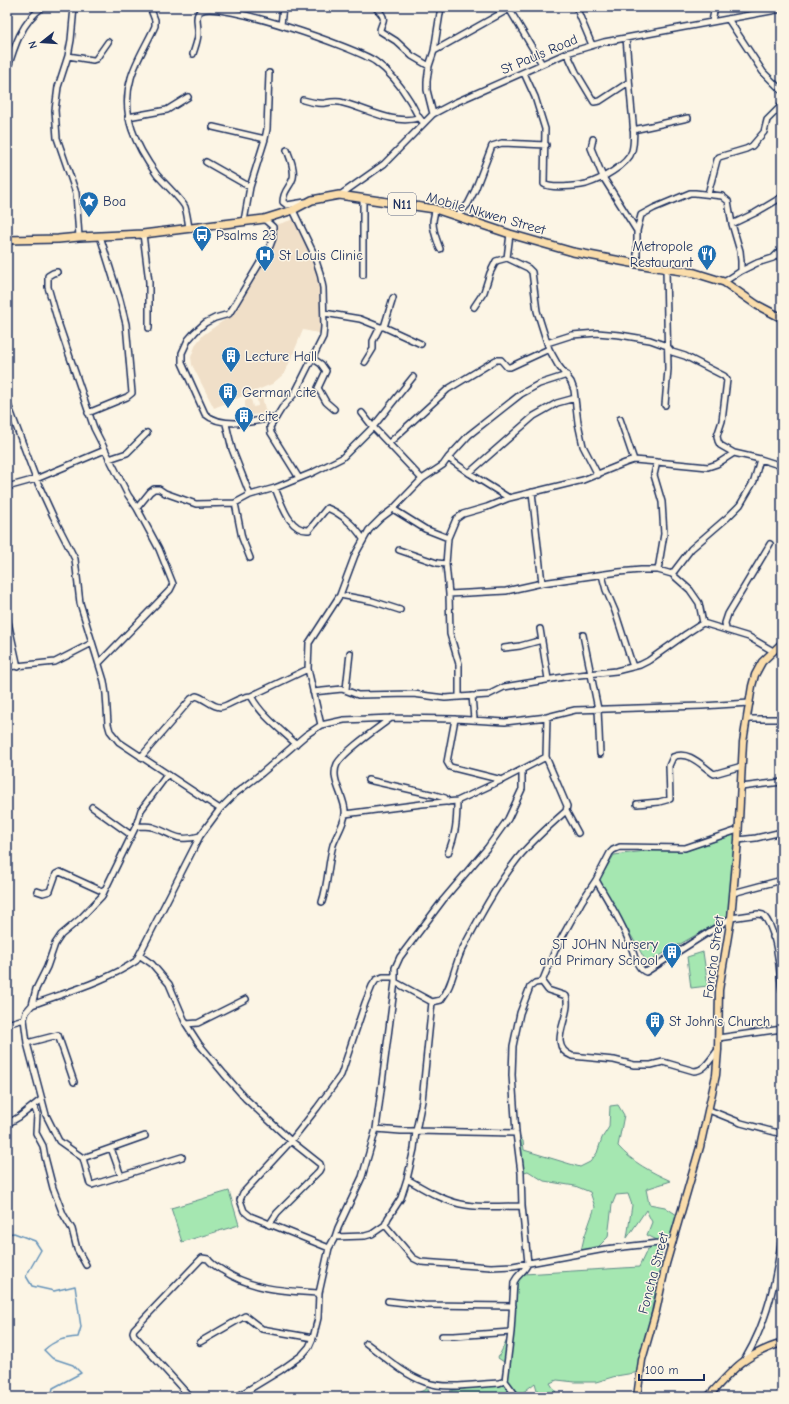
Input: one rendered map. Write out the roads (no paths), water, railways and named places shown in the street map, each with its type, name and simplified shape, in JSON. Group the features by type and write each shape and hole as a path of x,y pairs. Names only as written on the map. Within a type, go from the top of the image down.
{"highway":[{"name":"Mobile Nkwen Street","path":"7,240 58,239 79,236 143,234 244,220 264,219 293,210 312,200 339,195 435,209 510,234 573,252 695,273 724,282 757,305 782,318"}],"main road":[{"name":"Foncha Street","path":"637,1397 642,1360 673,1240 695,1167 716,1075 719,990 731,918 738,840 743,742 755,675 758,668 782,643"},
{"path":"708,1397 729,1373 745,1359 765,1349 782,1343"}],"street":[{"path":"7,71 12,52 26,24 31,17 43,7"},
{"path":"74,7 71,40 57,93 55,118 57,138 76,193 79,236"},
{"path":"150,7 156,20 155,26 131,77 126,100 128,117 134,137 144,156 158,175 185,206 189,228"},
{"path":"281,25 283,7"},
{"path":"375,7 384,17 380,31 396,41 412,56 429,66"},
{"path":"433,114 426,81 434,51 441,7"},
{"path":"576,7 592,45"},
{"path":"712,21 715,7"},
{"path":"434,51 508,8 542,64"},
{"path":"193,54 198,35 198,14 200,11 205,9 220,9 281,25 330,41 376,62 398,82 412,104 418,118 424,123"},
{"name":"St Pauls Road","path":"339,195 384,164 433,114 454,103 567,53 592,45 626,38 782,9"},
{"path":"728,19 763,72 782,90"},
{"path":"524,73 543,119 545,129 546,145 544,184 548,187 584,185 603,177 625,162 632,151 633,130 626,38"},
{"path":"68,56 96,59 108,42"},
{"path":"567,53 576,72 594,102 600,102 629,82"},
{"path":"244,220 250,187 265,139 269,73"},
{"path":"128,117 166,110 188,96"},
{"path":"303,100 316,103 334,101 341,102 368,112 405,120 418,118"},
{"path":"708,194 719,157 752,146 764,132 766,120 782,105"},
{"path":"633,130 688,118"},
{"path":"213,127 265,139"},
{"path":"592,138 591,148 603,177 637,231"},
{"path":"457,216 468,204 476,190 492,146 502,142 546,145"},
{"path":"287,150 293,172 292,180 283,195 283,202 287,205 312,200"},
{"path":"206,162 250,187"},
{"path":"637,264 637,231 641,215 654,208 695,193 722,196 726,198 740,251 741,271"},
{"path":"732,224 755,213 782,197"},
{"path":"363,199 363,275"},
{"path":"435,209 435,217 432,222 440,249"},
{"path":"293,210 313,252 320,273 324,313 323,338 295,393 282,408 270,427 271,433 299,478"},
{"path":"264,219 273,227 273,238 270,246 229,314 205,323 188,340 182,353 182,363 205,414 211,420 226,424 257,421 277,416"},
{"path":"143,234 148,282 149,328"},
{"path":"507,258 510,234"},
{"path":"88,413 127,397 132,393 126,324 100,236"},
{"path":"724,282 757,263 773,258 782,249"},
{"path":"474,307 484,292 490,273 496,261 507,258 528,268 532,272 537,311 547,343 558,364 571,382 583,446 598,475"},
{"path":"665,405 668,369 666,269"},
{"path":"57,272 48,276 48,287 88,413 109,459 159,549 172,584 170,590 99,662"},
{"path":"365,362 373,349 373,341 382,327 393,298"},
{"path":"324,313 360,319 421,344"},
{"path":"547,343 572,335 597,333 650,340 667,346 672,352 684,356 724,376 727,380 722,420 718,436 720,445 734,453 782,466"},
{"path":"389,444 443,393 473,373 496,360 501,360 507,367 510,367 549,349"},
{"path":"312,358 321,364 326,370 318,388 326,402 334,408"},
{"path":"322,725 308,668 308,643 340,595 355,555 369,530 393,509 422,479 443,465 473,432 521,394 539,384 567,375"},
{"path":"137,508 154,489 159,489 196,504 235,503 250,495 275,488 299,478 342,458 373,427 413,377"},
{"path":"469,473 534,416 557,404 575,398"},
{"path":"7,402 36,479 75,560 80,603 99,662 106,694 108,724 111,732 123,746 220,809"},
{"path":"362,413 373,427 422,479"},
{"path":"620,419 634,460"},
{"path":"226,424 232,449 250,495"},
{"path":"109,459 127,454 147,433"},
{"path":"7,487 36,479 105,450"},
{"path":"459,697 459,664 450,634 449,594 446,564 448,538 456,519 463,514 487,507 509,498 572,483 598,475 634,460 708,467 717,464 734,453"},
{"path":"448,458 509,498"},
{"path":"672,574 691,548 728,518 740,505 754,480 760,459"},
{"path":"657,462 654,475 662,502 664,534 658,570"},
{"path":"275,488 286,513 298,528 309,530 327,508 352,524 363,539"},
{"path":"532,492 542,583"},
{"path":"235,503 240,530 250,558"},
{"path":"393,509 425,529 448,538"},
{"path":"726,629 725,623 728,614 770,544"},
{"path":"399,550 437,563 446,564"},
{"path":"449,594 506,591 542,583 641,570 658,570 672,574 690,590 699,603 703,623"},
{"path":"602,575 633,667"},
{"path":"340,595 372,601 400,610"},
{"path":"7,617 18,667"},
{"path":"313,692 346,689 358,694 407,694 444,698 488,695 504,687 633,667 648,661 703,623 749,637 773,651"},
{"path":"540,629 548,679"},
{"path":"583,635 598,709 600,754"},
{"path":"504,648 520,646 542,640"},
{"path":"7,668 56,662 92,644"},
{"path":"346,689 350,652"},
{"path":"141,757 191,699 196,696 218,707 223,707 245,696 251,696 308,668"},
{"path":"251,696 265,715 296,744"},
{"path":"472,696 474,719"},
{"path":"32,1005 126,968 136,961 200,836 220,809 236,793 296,744 306,734 322,725 344,720 391,718 474,719 505,722 575,710 750,703"},
{"path":"547,716 546,757 567,806 566,811 578,833"},
{"path":"322,902 327,886 333,846 346,814 336,779 335,771 338,763 344,756 391,718"},
{"path":"455,719 447,762 450,767 502,780"},
{"path":"748,719 782,719"},
{"path":"346,814 457,801 546,757"},
{"path":"637,804 659,802 670,799 669,766 673,757 688,757 695,760 714,774 742,766"},
{"path":"236,1397 281,1370 302,1355 309,1347 318,1318 319,1293 329,1248 362,1177 376,1128 395,980 395,968 400,957 443,900 488,847 508,819 522,789 522,770"},
{"path":"167,775 141,810 136,826 115,872 99,900 58,939 36,989 32,1005 26,1012 24,1019 27,1043 46,1115 59,1141 83,1158 90,1184 92,1185 182,1157"},
{"path":"368,780 435,795 445,798 448,802"},
{"path":"741,787 782,782"},
{"path":"448,853 455,833 457,801"},
{"path":"92,807 131,835"},
{"path":"329,1248 250,1216 244,1211 240,1200 243,1193 291,1141 341,1075 372,986 379,978 383,977 395,980 432,1002 441,1000 452,981 457,960 475,926 504,878 518,858 534,840 566,811"},
{"path":"136,826 152,827 176,838 190,839 200,836"},
{"path":"542,982 569,921 596,880 613,850 620,847 685,848 738,830"},
{"path":"738,840 756,838 782,832"},
{"path":"37,891 43,893 50,891 56,874 60,872 104,892"},
{"path":"596,880 621,922 635,959 646,972 731,918 758,914 763,915 769,925 773,937 778,959 782,990"},
{"path":"733,893 782,880"},
{"path":"773,937 782,935"},
{"path":"139,955 157,968 169,984 186,1024 199,1044 224,1074 246,1099 291,1141 322,1167 277,1213 270,1224"},
{"path":"542,982 548,990 566,996 567,1004 559,1042 562,1049 567,1054 572,1056 614,1060 634,1065 651,1065 663,1062 698,1071 705,1066 718,1050"},
{"path":"517,1397 505,1381 511,1332 514,1282 517,1276 526,1269 528,1262 522,1206 522,1173 516,1133 512,1075 512,1046 520,1013 530,987 535,983 542,982"},
{"path":"186,1024 198,1023 246,999"},
{"path":"335,1237 365,1236 372,1234 385,1225 401,1198 414,1149 422,1101 432,1002"},
{"path":"7,1024 24,1019"},
{"path":"718,1038 782,1029"},
{"path":"27,1043 55,1034 58,1035 74,1082"},
{"path":"7,1124 42,1099"},
{"path":"34,1106 37,1114 36,1133 43,1146 53,1188 63,1214 72,1229 77,1249 86,1265"},
{"path":"709,1110 742,1123 782,1134"},
{"path":"376,1128 401,1132 516,1133"},
{"path":"83,1158 145,1136"},
{"path":"112,1148 121,1176"},
{"path":"407,1179 428,1192 447,1200 466,1205 486,1207 522,1206"},
{"path":"385,1225 413,1258 421,1262 491,1267 513,1266 604,1249 673,1240"},
{"path":"745,1359 752,1347 767,1310 775,1279 782,1234"},
{"path":"190,1397 134,1335 133,1332 134,1329 202,1258 208,1259 210,1263 228,1274 260,1287 319,1293"},
{"path":"388,1301 424,1305 513,1306"},
{"path":"200,1342 245,1316 262,1329 313,1338"},
{"path":"442,1336 511,1332"},
{"path":"366,1343 401,1368 425,1382 452,1386 499,1383 505,1381"}],"waterway":[{"path":"7,1234 14,1233 35,1241 41,1250 26,1276 32,1286 54,1291 75,1286 81,1327 78,1337 60,1340 44,1350 52,1358 73,1365 81,1373 53,1388 51,1397"}],"place":[{"name":"Boa","path":"89,218"},
{"name":"Psalms 23","path":"202,252"},
{"name":"Metropole Restaurant","path":"707,271"},
{"name":"St Louis Clinic","path":"265,272"},
{"name":"Lecture Hall","path":"231,373"},
{"name":"German cite","path":"228,409"},
{"name":"cite","path":"244,433"},
{"name":"ST JOHN Nursery and Primary School","path":"672,969"},
{"name":"St John's Church","path":"655,1038"}]}
